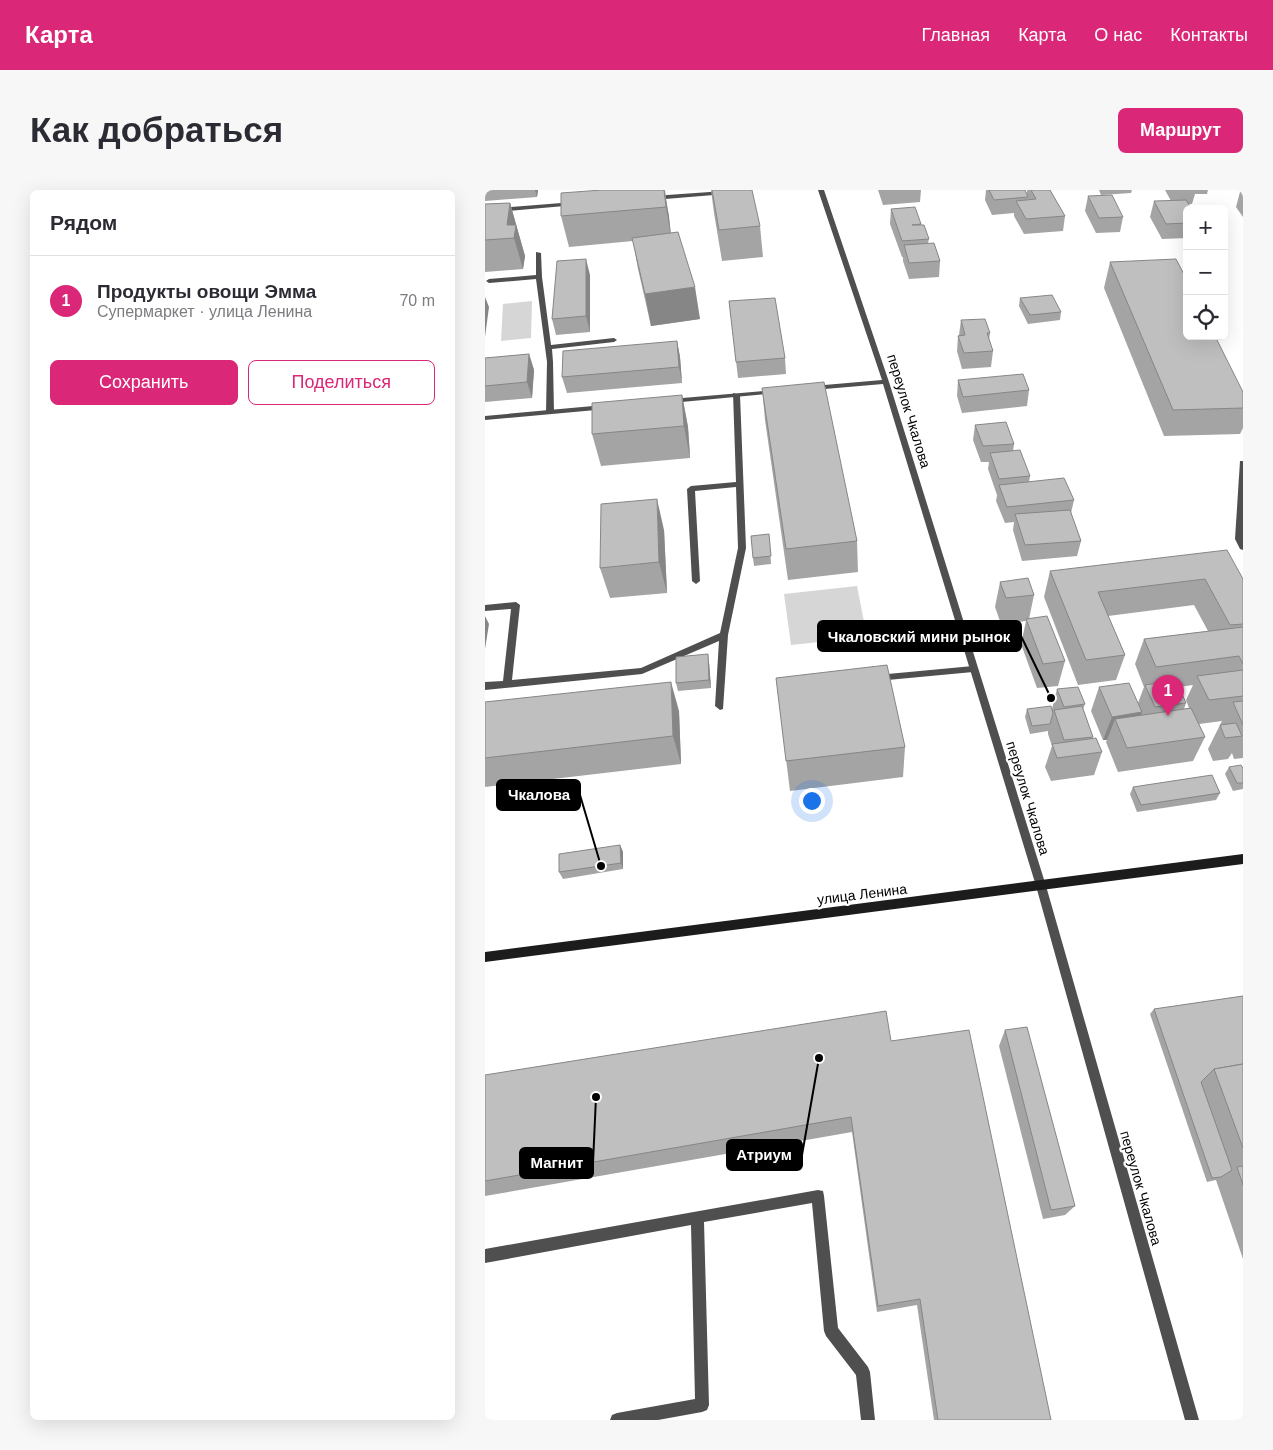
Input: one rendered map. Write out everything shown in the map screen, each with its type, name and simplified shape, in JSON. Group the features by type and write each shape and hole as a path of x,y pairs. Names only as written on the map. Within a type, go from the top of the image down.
{"main road":[{"name":"улица Ленина","path":"485,957 1243,859"}],"street":[{"name":"переулок Чкалова","path":"821,190 887,382 973,669 1041,886 1192,1420"},
{"path":"649,198 735,192"},
{"path":"485,211 581,204"},
{"path":"538,253 539,277 550,362 549,412"},
{"path":"489,281 539,277"},
{"path":"548,347 614,340"},
{"path":"805,389 887,382"},
{"path":"658,403 785,391"},
{"path":"720,706 724,635 742,548 736,395"},
{"path":"485,418 609,407"},
{"path":"1243,463 1239,539 1243,547"},
{"path":"696,581 691,489 739,484"},
{"path":"485,608 516,605 507,683"},
{"path":"485,686 642,671 724,635"},
{"path":"872,678 973,669"},
{"path":"485,1256 818,1196 831,1331 863,1372 868,1420"},
{"path":"617,1420 702,1405 697,1217"}],"shaded area":[{"path":"532,301 531,338 501,341 503,304"},
{"path":"857,586 867,637 791,645 784,594"}],"building":[{"path":"602,190 664,190 666,207 561,216 561,193"},
{"path":"712,190 752,190 760,226 719,230"},
{"path":"989,190 1025,190 1028,197 994,200"},
{"path":"1031,190 1050,190 1065,216 1026,219 1016,201 1036,199"},
{"path":"1112,195 1123,217 1099,218 1088,196"},
{"path":"1186,200 1189,205 1183,205 1183,223 1166,224 1154,201"},
{"path":"510,203 507,225 516,225 514,238 485,240 485,204"},
{"path":"915,207 921,224 912,225 924,225 929,239 902,241 891,209"},
{"path":"678,232 695,287 645,294 632,238"},
{"path":"934,243 940,261 909,263 904,245"},
{"path":"586,259 586,316 552,319 557,261"},
{"path":"1176,259 1183,272 1183,340 1217,340 1243,392 1243,408 1173,410 1110,262"},
{"path":"1052,295 1061,312 1030,315 1020,298"},
{"path":"775,298 785,358 736,362 729,301"},
{"path":"985,319 993,351 964,353 958,336 965,335 961,320"},
{"path":"677,341 679,367 562,377 563,351"},
{"path":"529,354 527,382 485,386 485,358"},
{"path":"1023,374 1029,390 963,397 958,380"},
{"path":"824,382 857,541 786,549 762,388"},
{"path":"682,395 684,426 592,434 592,403"},
{"path":"1006,422 1014,444 983,446 975,425"},
{"path":"1020,450 1030,476 999,479 990,453"},
{"path":"1064,478 1074,500 1007,507 999,485"},
{"path":"657,499 659,562 600,568 601,504"},
{"path":"1070,510 1081,541 1025,545 1015,514"},
{"path":"769,534 771,556 753,558 751,536"},
{"path":"1227,550 1243,579 1243,624 1230,625 1205,579 1098,592 1125,655 1086,660 1050,571"},
{"path":"1028,578 1034,595 1006,598 1000,582"},
{"path":"1047,616 1065,661 1043,664 1026,619"},
{"path":"1243,627 1243,664 1239,656 1156,667 1144,639"},
{"path":"708,654 709,680 676,683 676,657"},
{"path":"887,665 905,747 786,761 776,678"},
{"path":"1243,670 1243,696 1209,700 1197,676"},
{"path":"1176,680 1186,703 1155,707 1145,685"},
{"path":"671,682 673,736 485,758 485,702"},
{"path":"1129,683 1142,712 1112,717 1099,687"},
{"path":"1078,687 1085,704 1064,707 1057,689"},
{"path":"1243,701 1243,725 1233,702"},
{"path":"1051,706 1053,713 1050,724 1032,726 1027,709"},
{"path":"1082,706 1093,737 1064,740 1054,710"},
{"path":"1191,708 1205,737 1127,748 1115,719"},
{"path":"1236,723 1242,736 1225,738 1220,725"},
{"path":"1096,738 1102,752 1057,758 1052,744"},
{"path":"1241,765 1243,768 1243,783 1237,783 1229,767"},
{"path":"1212,775 1220,793 1141,805 1133,787"},
{"path":"620,845 621,863 559,872 559,854"},
{"path":"1243,996 1243,1064 1214,1069 1201,1082 1232,1170 1221,1177 1212,1178 1154,1009"},
{"path":"886,1011 891,1041 969,1030 1051,1420 938,1420 920,1299 878,1306 851,1117 485,1181 485,1075"},
{"path":"1027,1027 1075,1206 1051,1210 1005,1030"},
{"path":"1243,1064 1243,1148 1214,1069"},
{"path":"1243,1166 1243,1185 1237,1167"}],"place":[{"name":"Чкаловский мини рынок","path":"1051,698"},
{"name":"Продукты овощи Эмма","path":"1168,716"},
{"name":"Чкалова","path":"601,866"},
{"name":"Атриум","path":"819,1058"},
{"name":"Магнит","path":"596,1097"}]}
